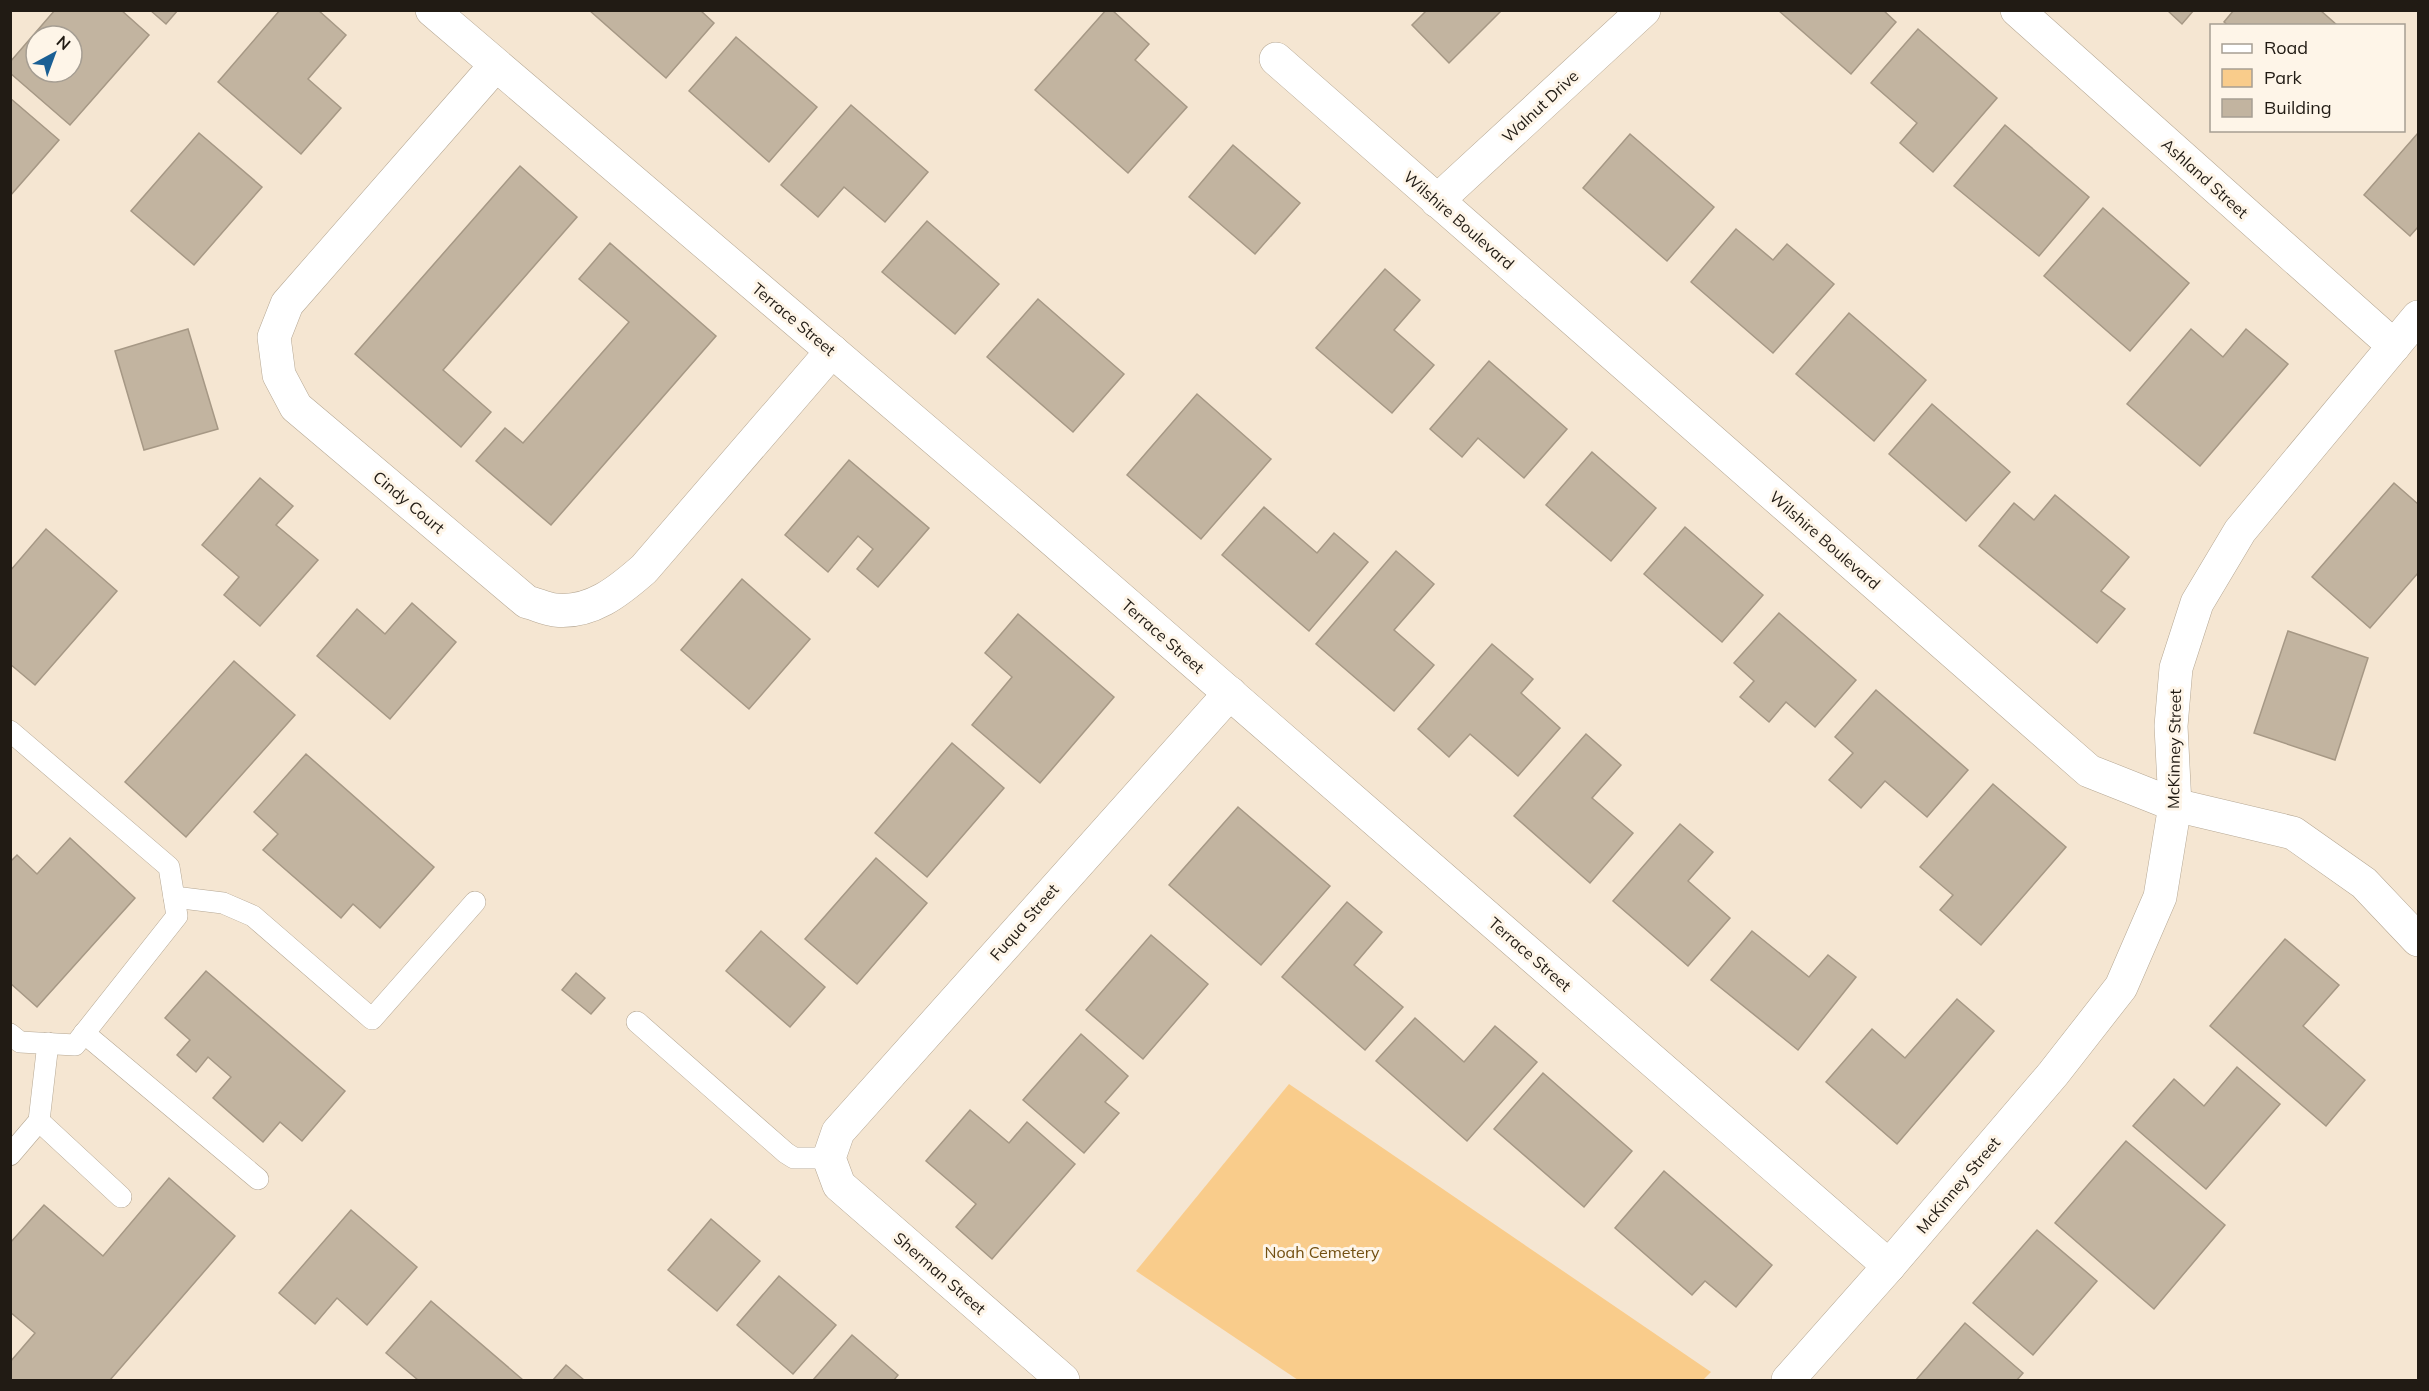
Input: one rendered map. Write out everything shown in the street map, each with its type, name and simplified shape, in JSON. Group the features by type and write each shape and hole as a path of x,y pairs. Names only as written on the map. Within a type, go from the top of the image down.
{"street":[{"name":"Terrace Street","path":"432,10 1230,693 1889,1266"},
{"name":"Walnut Drive","path":"1437,201 1644,10"},
{"name":"Ashland Street","path":"2017,10 2394,346"},
{"name":"Wilshire Boulevard","path":"1276,59 2089,771 2175,805 2293,833 2364,883 2418,940"},
{"name":"Cindy Court","path":"495,66 287,304 274,337 279,375 296,407 305,415 527,602 555,610 582,608 615,594 644,569 832,351"},
{"name":"McKinney Street","path":"1788,1380 2053,1074 2121,987 2160,897 2175,805 2171,726 2176,668 2197,603 2240,531 2418,317"},
{"name":"Fuqua Street","path":"829,1158 838,1132 1230,693"},
{"name":"Sherman Street","path":"829,1158 839,1185 1063,1380"}],"lane":[{"path":"10,731 169,867 177,916 75,1045 20,1042 10,1034"},
{"path":"174,897 223,903 253,916 372,1019 475,902"},
{"path":"637,1022 786,1153 794,1158 829,1158"},
{"path":"84,1033 258,1179"},
{"path":"10,1155 39,1121 48,1044"},
{"path":"39,1121 121,1197"}],"green space":[{"name":"Noah Cemetery","path":"1289,1084 1711,1372 1703,1380 1298,1380 1136,1271"}],"building":[{"path":"55,10 121,10 149,35 70,125 10,73 10,62 24,46 24,84 84,84 84,24 43,24"},
{"path":"150,10 178,10 166,24"},
{"path":"280,10 318,10 346,35 308,79 341,108 301,154 218,82"},
{"path":"589,10 700,10 714,23 666,78"},
{"path":"1106,10 1112,10 1149,44 1135,60 1187,107 1128,173 1035,90"},
{"path":"1427,10 1502,10 1449,63 1412,25"},
{"path":"1778,10 1883,10 1896,22 1851,74"},
{"path":"2167,10 2194,10 2182,24"},
{"path":"2234,10 2320,10 2336,24 2226,24 2224,22"},
{"path":"1918,29 1997,98 1933,172 1900,143 1917,123 1871,83"},
{"path":"736,37 817,107 769,162 689,91"},
{"path":"10,98 59,140 10,196"},
{"path":"851,105 928,172 885,222 844,187 818,217 781,185"},
{"path":"2005,125 2089,197 2039,256 1954,186"},
{"path":"199,133 262,187 194,265 131,211"},
{"path":"2418,133 2418,227 2410,236 2364,195"},
{"path":"1630,134 1714,207 1667,261 1583,188"},
{"path":"1233,145 1300,203 1255,254 1189,197"},
{"path":"520,166 577,217 443,370 491,412 461,447 355,354"},
{"path":"2103,208 2189,283 2130,351 2044,276"},
{"path":"927,221 999,284 955,334 882,272"},
{"path":"1736,229 1773,260 1787,244 1834,284 1773,353 1691,282"},
{"path":"610,243 716,336 551,525 476,461 505,428 523,443 629,322 579,279"},
{"path":"1385,269 1420,300 1394,330 1434,365 1392,413 1316,348"},
{"path":"1038,299 1124,374 1073,432 987,357"},
{"path":"1849,313 1926,380 1874,441 1796,374"},
{"path":"188,329 218,429 144,450 115,351"},
{"path":"2191,329 2223,357 2246,329 2288,364 2200,466 2127,404"},
{"path":"1489,361 1567,429 1524,478 1478,438 1462,457 1430,429"},
{"path":"1197,394 1271,459 1201,539 1127,475"},
{"path":"1932,404 2010,472 1966,521 1889,454"},
{"path":"1592,452 1656,508 1611,561 1546,505"},
{"path":"849,460 929,528 878,587 857,569 873,549 858,536 828,572 785,535"},
{"path":"260,478 293,506 276,525 318,560 260,626 224,595 239,577 202,545"},
{"path":"2394,483 2418,504 2418,573 2370,628 2312,577"},
{"path":"2055,495 2129,557 2101,591 2125,609 2097,643 1979,546 2014,503 2034,520"},
{"path":"1264,507 1317,553 1334,533 1368,562 1309,631 1222,555"},
{"path":"1685,527 1763,595 1722,642 1644,574"},
{"path":"46,529 117,591 35,685 10,664 10,571"},
{"path":"1396,551 1434,584 1394,630 1434,665 1394,711 1316,644"},
{"path":"742,579 810,639 749,709 681,650"},
{"path":"412,603 456,642 390,719 317,656 357,609 385,634"},
{"path":"1779,613 1856,680 1815,727 1786,702 1769,722 1740,697 1754,681 1734,663"},
{"path":"1018,614 1114,697 1040,783 972,725 1012,677 985,653"},
{"path":"2288,631 2368,658 2335,760 2254,733"},
{"path":"1492,644 1533,679 1521,693 1560,728 1518,776 1470,734 1449,757 1418,729"},
{"path":"234,661 295,715 186,837 125,782"},
{"path":"1876,690 1968,770 1927,817 1885,781 1861,808 1829,780 1853,753 1835,737"},
{"path":"1586,734 1621,765 1592,798 1633,833 1590,883 1514,816"},
{"path":"952,743 1004,788 927,877 875,833"},
{"path":"306,754 434,867 380,928 353,904 341,918 263,850 278,834 254,812"},
{"path":"1993,784 2066,847 1981,945 1940,910 1953,895 1920,867"},
{"path":"1238,807 1330,886 1261,965 1169,885"},
{"path":"1680,824 1713,852 1688,881 1730,918 1688,966 1613,901"},
{"path":"70,838 135,898 37,1007 10,983 10,862 17,855 37,874"},
{"path":"876,858 927,903 857,984 805,939"},
{"path":"1347,902 1382,932 1354,965 1403,1007 1365,1050 1282,977"},
{"path":"761,931 825,987 790,1027 726,971"},
{"path":"1752,931 1809,977 1828,955 1856,977 1798,1050 1711,980"},
{"path":"1151,935 1208,984 1143,1059 1086,1010"},
{"path":"2285,939 2339,985 2303,1026 2365,1080 2326,1126 2210,1026"},
{"path":"206,971 345,1091 302,1141 280,1122 263,1142 213,1098 231,1077 208,1057 196,1072 177,1055 190,1040 165,1018"},
{"path":"576,973 605,998 591,1014 562,990"},
{"path":"1957,999 1994,1031 1897,1144 1826,1082 1872,1029 1905,1058"},
{"path":"1415,1018 1464,1062 1495,1026 1537,1062 1467,1141 1376,1061"},
{"path":"1081,1034 1128,1076 1105,1102 1119,1113 1084,1153 1023,1100"},
{"path":"2237,1067 2280,1104 2206,1189 2133,1126 2174,1079 2204,1106"},
{"path":"1543,1073 1632,1151 1584,1207 1494,1129"},
{"path":"970,1110 1009,1143 1027,1122 1075,1164 992,1259 956,1227 976,1204 926,1161"},
{"path":"2126,1141 2225,1225 2154,1309 2055,1223"},
{"path":"1664,1171 1772,1265 1736,1307 1705,1281 1692,1295 1615,1228"},
{"path":"169,1178 235,1236 110,1380 10,1380 10,1362 35,1333 10,1312 10,1243 44,1205 103,1256"},
{"path":"351,1210 417,1267 367,1325 337,1298 315,1324 279,1293"},
{"path":"711,1219 760,1261 717,1311 668,1270"},
{"path":"2037,1230 2097,1281 2033,1355 1973,1303"},
{"path":"779,1276 836,1325 793,1374 737,1325"},
{"path":"431,1301 523,1380 418,1380 386,1353"},
{"path":"1965,1323 2023,1373 2017,1380 1916,1380"},
{"path":"852,1335 898,1375 894,1380 813,1380"},
{"path":"566,1365 584,1380 553,1380"}]}
